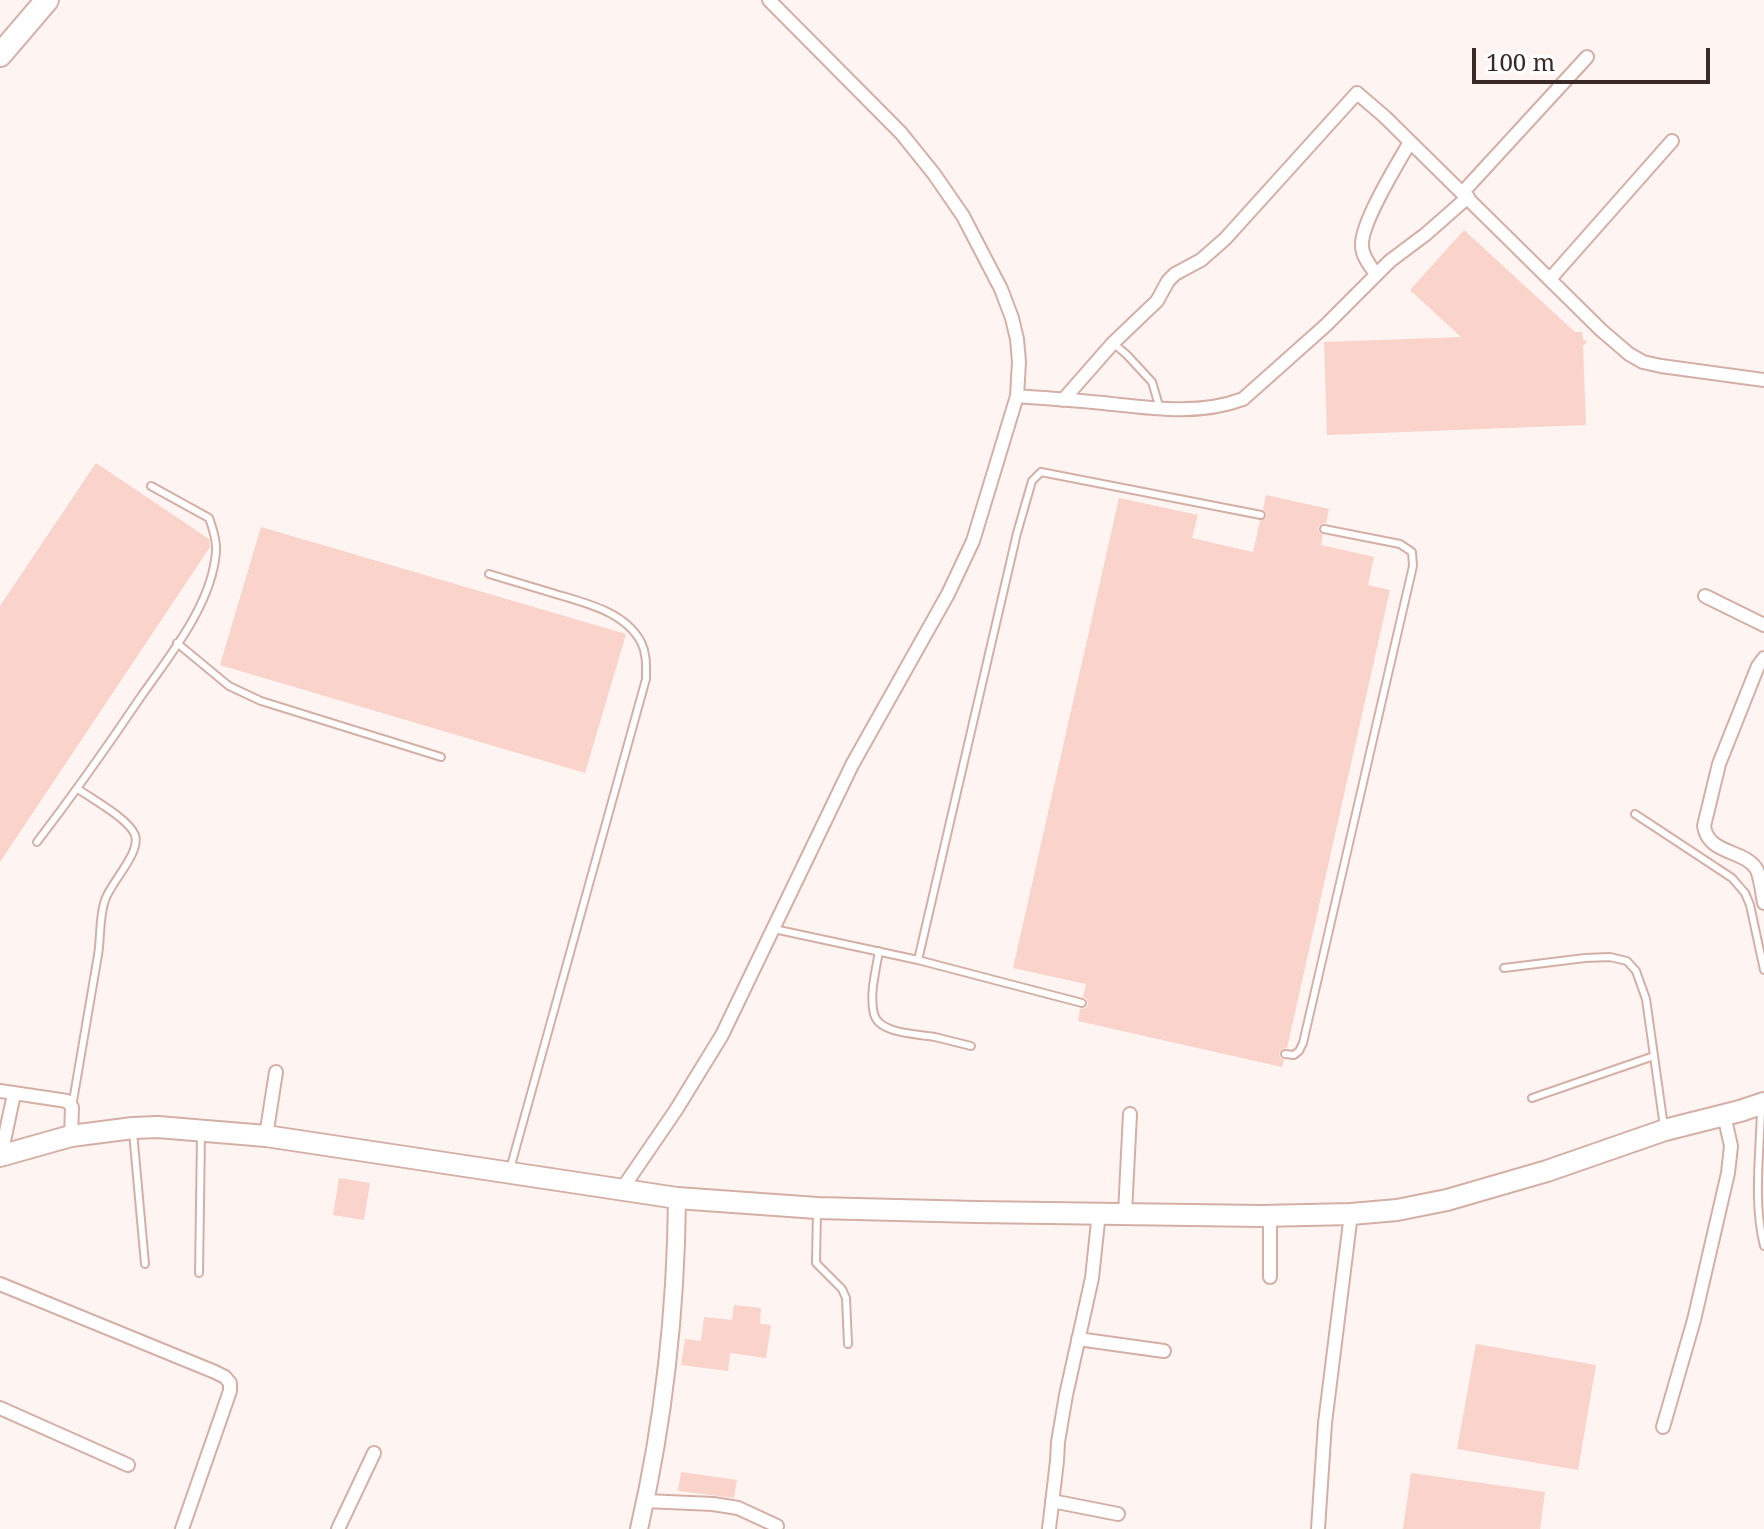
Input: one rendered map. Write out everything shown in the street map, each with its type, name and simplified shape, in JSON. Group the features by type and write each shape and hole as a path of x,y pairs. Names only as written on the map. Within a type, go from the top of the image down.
{"highway":[{"path":"0,55 47,0"}],"main road":[{"path":"0,1156 71,1136 158,1127 266,1136 677,1198 817,1208 976,1212 1270,1216 1351,1214 1397,1210 1447,1200 1547,1171 1665,1130 1762,1104"}],"street":[{"path":"622,1189 722,1035 857,754 948,594 973,541 1017,396 1019,362 1012,318 1001,289 963,216 901,133 769,0"},
{"path":"1017,396 1160,409 1208,409 1243,399 1466,194 1587,57"},
{"path":"1063,400 1113,343 1157,301 1168,281 1201,260 1225,239 1357,93 1466,194 1601,330 1629,354 1643,362 1661,366 1764,380"},
{"path":"1550,279 1672,141"},
{"path":"1376,274 1363,252 1363,236 1378,200 1410,142"},
{"path":"1705,596 1764,625"},
{"path":"1764,658 1719,764 1704,826 1705,835 1711,842 1756,868 1764,903"},
{"path":"1747,861 1764,859"},
{"path":"266,1136 276,1072"},
{"path":"0,1091 67,1101 72,1107 71,1136"},
{"path":"0,1156 14,1094"},
{"path":"1125,1213 1130,1114"},
{"path":"1663,1427 1694,1320 1728,1173 1731,1146 1724,1115"},
{"path":"639,1529 669,1352 677,1198"},
{"path":"1049,1529 1058,1442 1092,1278 1099,1212"},
{"path":"1318,1529 1325,1423 1351,1214"},
{"path":"1270,1216 1270,1277"},
{"path":"0,1284 215,1372 230,1383 230,1391 182,1529"},
{"path":"1078,1339 1164,1351"},
{"path":"0,1408 128,1465"},
{"path":"338,1529 374,1453"},
{"path":"645,1501 738,1508 777,1526"},
{"path":"1052,1501 1118,1514"}],"lane":[{"path":"1113,343 1152,382 1160,409"},
{"path":"918,960 1017,533 1032,481 1041,472 1261,515"},
{"path":"37,842 78,789 177,643 194,617 211,580 217,549 209,518 151,486"},
{"path":"1285,1054 1294,1055 1303,1043 1413,566 1412,552 1400,544 1324,529"},
{"path":"489,574 610,613 629,626 641,642 646,659 646,679 509,1173"},
{"path":"177,643 229,686 245,695 441,757"},
{"path":"72,1107 101,938 104,903 111,886 134,852 136,843 132,830 122,820 78,789"},
{"path":"1635,814 1732,878 1745,893 1764,970"},
{"path":"774,929 918,960 1082,1003"},
{"path":"879,951 873,991 875,1019 883,1026 901,1032 971,1046"},
{"path":"1504,968 1585,958 1610,957 1627,961 1636,971 1646,999 1665,1130"},
{"path":"1532,1098 1654,1056"},
{"path":"1762,1104 1759,1188 1764,1246"},
{"path":"133,1128 145,1264"},
{"path":"199,1273 201,1131"},
{"path":"817,1208 816,1263 842,1289 846,1298 848,1344"}],"building":[{"path":"1464,230 1575,332 1582,332 1587,342 1583,346 1586,425 1327,435 1324,342 1461,337 1410,290"},
{"path":"96,463 209,539 210,547 0,862 0,606"},
{"path":"1266,495 1329,509 1326,523 1318,527 1323,535 1321,545 1374,557 1368,585 1390,590 1287,1048 1279,1053 1284,1060 1282,1067 1078,1021 1080,1009 1088,1004 1083,997 1086,984 1013,968 1119,498 1198,515 1192,538 1253,552 1260,521 1267,517 1263,509"},
{"path":"261,527 626,634 585,773 220,665"},
{"path":"339,1178 370,1183 364,1220 333,1215"},
{"path":"734,1305 761,1308 760,1324 771,1325 766,1358 730,1353 728,1371 681,1365 685,1339 701,1341 704,1317 732,1320"},
{"path":"1476,1344 1596,1365 1578,1470 1457,1449"},
{"path":"681,1472 737,1480 734,1498 678,1491"},
{"path":"1411,1473 1545,1492 1540,1529 1403,1529"}]}
